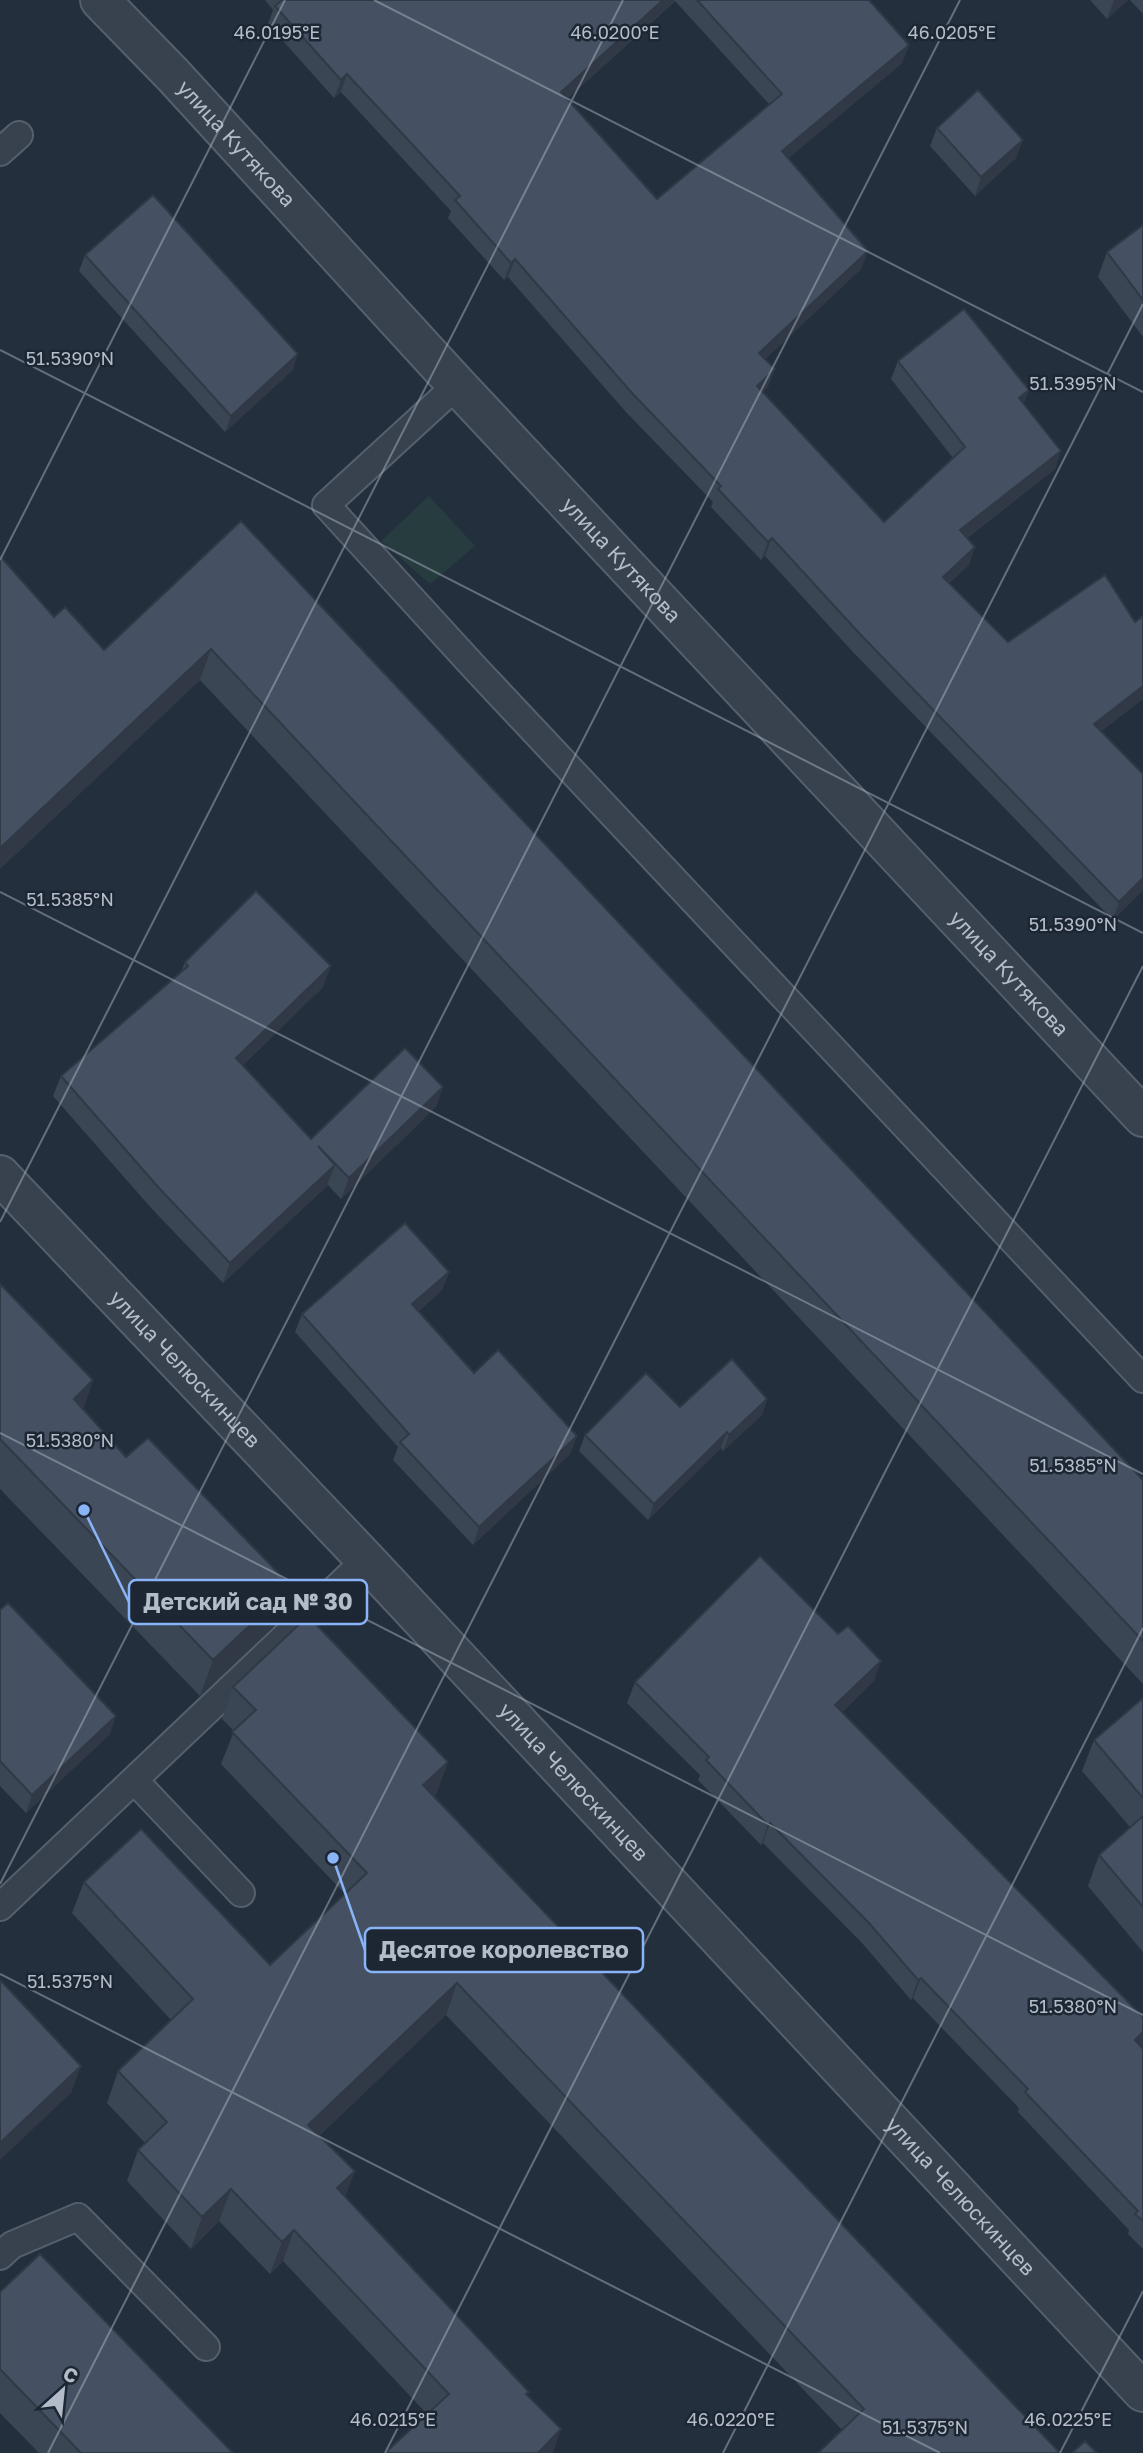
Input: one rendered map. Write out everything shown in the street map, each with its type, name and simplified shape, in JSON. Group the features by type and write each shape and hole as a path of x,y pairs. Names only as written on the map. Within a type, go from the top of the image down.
{"street":[{"name":"улица Кутякова","path":"100,0 173,75 457,385 1143,1117"},
{"name":"улица Челюскинцев","path":"0,1175 366,1560 1143,2392"}],"lane":[{"path":"457,385 326,505 475,668 1143,1379"},
{"path":"0,1906 366,1560"},
{"path":"134,1780 241,1893"},
{"path":"0,2256 12,2245 78,2217 206,2347"}],"green space":[{"path":"429,496 475,546 430,584 381,541"}],"building":[{"path":"282,0 663,0 561,92 657,199 782,94 697,0 869,0 909,45 782,151 868,251 759,353 775,369 757,386 884,522 965,447 898,361 964,309 1029,390 1019,398 1061,451 960,530 975,547 943,577 1008,642 1105,575 1135,622 1143,616 1143,686 1094,724 1143,774 1143,878 1119,902 860,634 772,538 768,542 718,489 721,486 632,393 515,259 511,263 455,200 460,196 347,74 341,80 275,6"},
{"path":"978,90 1023,140 981,177 937,128"},
{"path":"153,195 298,354 231,416 85,255"},
{"path":"1143,225 1143,300 1107,252"},
{"path":"241,521 1143,1480 1143,1641 211,649 0,848 0,556 54,617 65,607 104,650"},
{"path":"256,891 331,966 236,1058 311,1139 405,1048 443,1087 349,1178 318,1146 335,1165 230,1263 159,1188 61,1076 188,966 185,962"},
{"path":"405,1223 449,1272 412,1304 474,1373 498,1350 577,1436 479,1527 400,1442 409,1434 302,1314"},
{"path":"0,1284 93,1380 74,1399 126,1457 148,1438 284,1579 281,1582 288,1589 213,1660 0,1439"},
{"path":"732,1359 767,1399 729,1435 727,1432 654,1504 585,1435 646,1373 680,1407"},
{"path":"760,1556 838,1634 848,1626 881,1661 835,1705 1143,2017 1143,2032 1135,2040 1143,2049 1143,2221 1135,2214 1138,2211 1025,2092 1028,2089 921,1978 918,1980 869,1923 770,1823 768,1825 706,1760 709,1757 635,1682"},
{"path":"8,1603 116,1716 32,1795 0,1761 0,1610"},
{"path":"308,1616 448,1762 423,1785 1060,2453 818,2453 864,2409 457,1983 308,2125 355,2171 337,2188 561,2429 538,2453 385,2453 449,2394 294,2230 282,2242 231,2189 202,2217 138,2150 167,2122 118,2071 193,1999 84,1882 141,1829 270,1965 367,1873 232,1732 256,1710 233,1687"},
{"path":"1143,1698 1143,1798 1094,1740"},
{"path":"1143,1816 1143,1907 1099,1855"},
{"path":"0,1980 81,2066 0,2143"},
{"path":"40,2254 233,2453 81,2453 0,2369 0,2292"},
{"path":"1085,2441 1097,2453 1072,2453"}],"place":[{"name":"Детский сад № 30","path":"84,1510"},
{"name":"Десятое королевство","path":"333,1858"}]}
